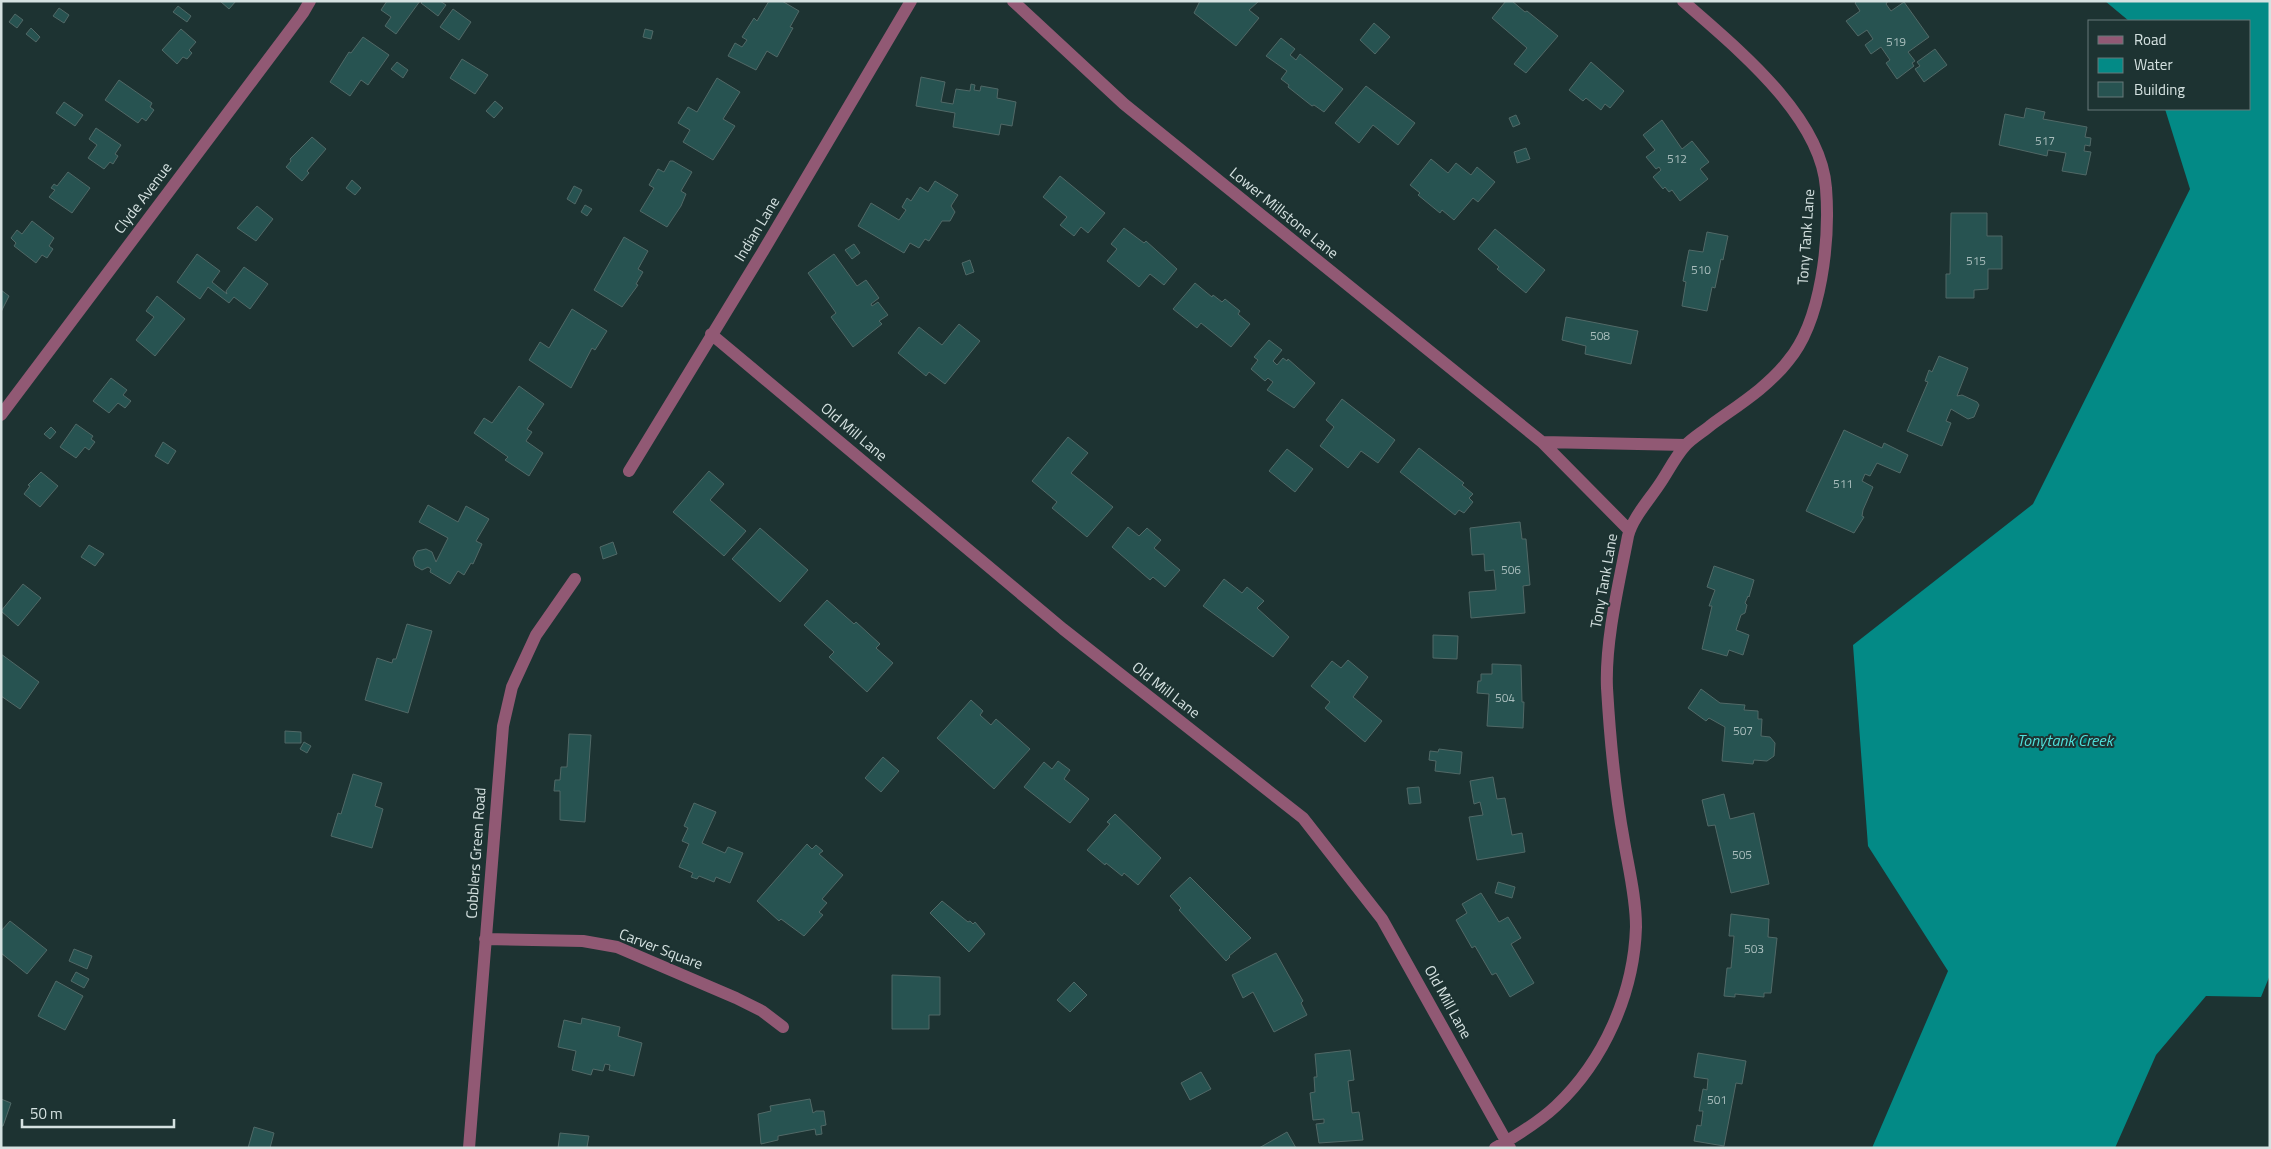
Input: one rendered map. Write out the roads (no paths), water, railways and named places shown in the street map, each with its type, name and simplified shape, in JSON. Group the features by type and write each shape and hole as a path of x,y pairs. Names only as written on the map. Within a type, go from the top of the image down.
{"street":[{"name":"Clyde Avenue","path":"1,414 304,13 310,1"},
{"name":"Indian Lane","path":"629,471 762,253 911,1"},
{"name":"Lower Millstone Lane","path":"1013,1 1124,104 1542,442 1629,530"},
{"name":"Tony Tank Lane","path":"1504,1146 1554,1108 1575,1086 1598,1053 1615,1020 1629,981 1636,927 1632,876 1621,821 1607,683 1611,636 1629,530 1686,445 1763,385 1789,361 1803,337 1817,303 1827,217 1826,187 1822,166 1807,133 1755,65 1683,1"},
{"name":"Old Mill Lane","path":"711,334 1063,629 1303,818 1382,919 1504,1146"},
{"path":"1542,442 1686,445"},
{"name":"Cobblers Green Road","path":"469,1148 498,766 503,726 512,687 536,635 574,579"},
{"name":"Carver Square","path":"485,939 583,941 617,947 736,998 762,1011 784,1027"}],"water":[{"name":"Tonytank Creek","path":"2105,1 2270,1 2270,975 2261,997 2206,996 2156,1055 2115,1148 1872,1148 1948,971 1868,846 1853,645 2033,504 2190,189 2165,110 2251,110 2251,20 2128,20"}]}
